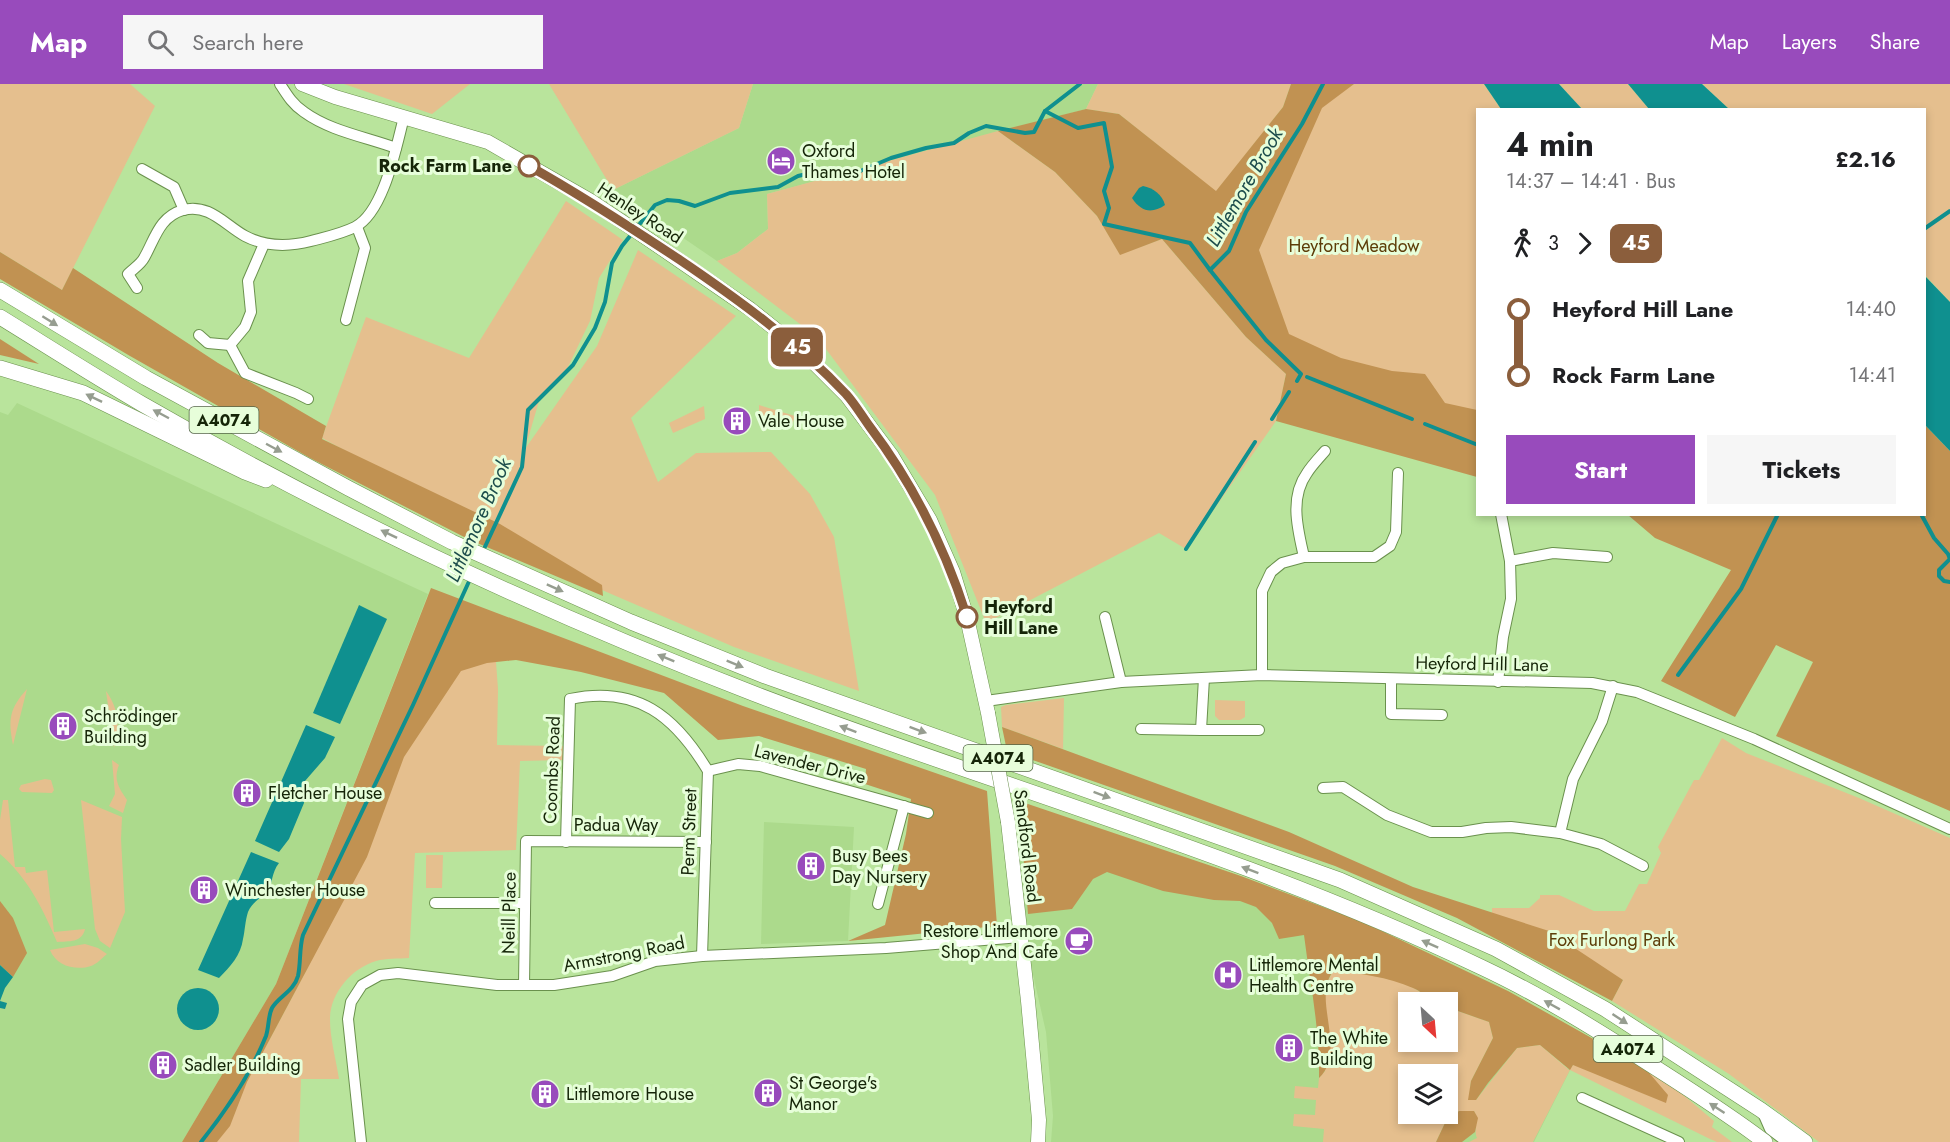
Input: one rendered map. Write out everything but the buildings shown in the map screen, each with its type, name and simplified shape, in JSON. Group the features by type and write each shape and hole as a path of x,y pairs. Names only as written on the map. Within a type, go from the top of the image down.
{"main road":[{"name":"A4074","path":"0,290 146,378 348,488 452,542 631,622 765,676 1340,880 1496,950 1595,1004 1761,1110 1805,1142"},
{"name":"A4074","path":"0,316 143,404 319,500 491,584 611,636 860,734 1205,853 1339,903 1484,968 1598,1030 1733,1118 1765,1142"},
{"path":"0,368 83,393 245,472 319,500"}],"street":[{"path":"280,84 290,100 312,117 333,127 396,148"},
{"name":"Henley Road","path":"302,84 335,97 488,142 591,201 750,309"},
{"path":"137,288 128,274 144,259 160,226 184,210 210,212 244,235 264,244 295,245 337,235 357,227 373,211 396,148 404,117"},
{"path":"142,169 174,187 184,210"},
{"path":"346,320 365,248 357,227"},
{"path":"230,345 245,327 251,312 248,281 264,244"},
{"name":"Sandford Road","path":"750,309 800,349 847,396 892,456 930,520 952,572 967,618 987,707 1008,822 1038,1108 1038,1142"},
{"path":"199,335 208,343 230,345"},
{"path":"230,345 245,373 308,399"},
{"path":"1304,557 1295,514 1298,493 1305,475 1326,451"},
{"path":"1262,675 1262,591 1271,572 1282,563 1304,557 1374,557 1390,546 1396,532 1398,474"},
{"path":"1498,682 1503,636 1511,599 1510,561 1502,516"},
{"path":"1510,561 1552,553 1607,557"},
{"path":"1106,617 1120,682"},
{"name":"Heyford Hill Lane","path":"987,707 1058,689 1120,682 1262,675 1592,683 1637,692 1754,740 1950,829"},
{"path":"1201,730 1204,678"},
{"path":"1391,679 1392,714 1442,715"},
{"path":"1560,832 1573,779 1602,722 1613,686"},
{"name":"Perm Street","path":"570,699 589,695 613,695 646,706 671,722 693,746 708,771 702,956"},
{"name":"Coombs Road","path":"566,842 570,699"},
{"path":"1141,729 1259,730"},
{"name":"Lavender Drive","path":"708,771 738,764 760,766 928,813"},
{"path":"1323,788 1343,787 1387,815 1431,832 1462,832 1511,827 1560,832 1601,844 1643,866"},
{"path":"878,904 904,806"},
{"name":"Padua Way","path":"526,841 706,842"},
{"name":"Neill Place","path":"524,985 526,841"},
{"path":"435,903 525,903"},
{"name":"Armstrong Road","path":"362,1142 348,1019 351,1002 362,985 380,975 398,973 498,985 554,985 612,976 655,961 702,956 886,948 1020,937"},
{"path":"1582,1098 1679,1142"},
{"path":"1761,1110 1770,1129 1787,1142"}],"shaded area":[{"name":"Oxford Thames Hotel","path":"753,84 1098,84 1086,109 767,194 768,229 737,253 717,261 613,190 739,128"},
{"path":"1291,84 1354,84 1322,108 1259,250 1289,334 1341,358 1392,371 1425,374 1445,403 1476,410 1476,477 1276,421 1286,374 1246,337 1162,239 1120,255 1097,216 1055,172 998,131 1086,109 1119,114 1216,191 1283,107"},
{"path":"0,252 62,290 73,268 218,363 326,426 322,439 500,524 602,585 603,596 470,540 310,458 130,356 0,279"},
{"path":"0,339 39,364 0,355"},
{"path":"17,403 428,594 276,984 182,1142 0,1142 0,412 8,415"},
{"path":"1926,426 1950,451 1950,811 1776,736 1813,662 1776,645 1735,717 1661,681 1731,570 1655,538 1629,516 1926,516"},
{"path":"431,588 743,706 987,791 997,926 848,941 885,925 906,834 911,799 865,784 866,769 759,736 718,740 664,693 581,672 516,660 487,663 461,671 404,757 367,857 247,1082 230,1126 217,1142 182,1142 276,984"},
{"path":"1002,727 1289,832 1413,887 1549,931 1623,980 1612,1001 1457,918 1335,866 1007,751"},
{"path":"1019,803 1025,803 1241,876 1363,922 1508,991 1645,1068 1668,1095 1666,1103 1573,1065 1570,1070 1540,1045 1517,1048 1476,1100 1468,1100 1471,1081 1493,1038 1489,1022 1458,1011 1458,992 1420,992 1394,981 1333,971 1326,989 1331,1048 1326,1069 1319,1078 1316,1024 1304,935 1279,939 1272,923 1256,907 1240,901 1214,900 1163,891 1107,872 1093,879 1072,909 1028,914"},
{"path":"764,822 854,827 848,941 761,944"},
{"name":"Littlemore Mental Health Centre","path":"1015,831 1225,891 1344,940 1434,992 1398,992 1398,1052 1458,1052 1458,1006 1570,1070 1534,1142 1051,1142 1053,1116 1046,1032 1027,948"},
{"path":"0,901 13,918 27,953 13,977 0,965"},
{"path":"1474,1111 1478,1118 1475,1132 1462,1142 1436,1142 1445,1124 1458,1124 1458,1112"}],"green space":[{"path":"0,84 130,84 155,106 62,290 0,252"},
{"path":"344,84 470,84 432,114"},
{"path":"549,84 753,84 739,128 613,190"},
{"path":"1098,84 1291,84 1283,107 1216,192 1119,114 1086,109"},
{"name":"Heyford Meadow","path":"1323,84 1484,84 1500,108 1476,108 1476,441 1256,330 1245,185"},
{"path":"1559,84 1628,84 1648,108 1581,108"},
{"path":"1702,84 1950,84 1950,302 1926,276 1926,108 1728,108"},
{"path":"998,131 1055,172 1097,216 1120,254 1162,239 1246,337 1286,374 1276,421 1186,549 1159,533 986,623 935,495 817,337 717,261 737,253 768,229 767,194"},
{"path":"566,201 623,240 599,278 590,321 568,367 539,401 525,449 597,346 638,250 736,316 631,418 658,482 696,453 771,452 810,494 834,537 859,691 734,647 595,587 322,438 366,317 469,358"},
{"path":"759,405 795,416 791,427 759,415"},
{"path":"704,406 705,419 673,433 669,423"},
{"path":"444,658 496,662 497,745 563,746 563,760 520,761 516,850 415,853 409,958 384,959 367,964 351,976 338,991 330,1019 339,1079 301,1079 299,1142 211,1142 247,1082 306,971"},
{"path":"27,689 13,745 11,715"},
{"path":"106,691 114,705 117,718 114,748"},
{"path":"1064,698 1063,749 1002,727 1001,707"},
{"path":"1215,700 1245,701 1245,717 1240,720 1219,720 1215,716"},
{"name":"Fox Furlong Park","path":"1722,738 1746,753 1859,798 1950,838 1950,1142 1819,1142 1729,1074 1612,1001 1623,980 1492,914 1492,908 1529,908 1540,898 1540,895 1559,895 1594,911 1625,911 1639,884 1647,884 1661,853 1658,847 1694,780 1699,780"},
{"path":"112,760 119,765 117,780 127,800 123,813 109,806 115,794"},
{"path":"45,779 51,780 54,790 52,793 22,792 19,789 21,785"},
{"path":"3,800 8,800 15,867 25,867 26,873 47,870 54,932 85,929 78,939 57,942 27,884 0,854 0,820"},
{"path":"81,800 122,817 125,912 110,948 100,941 95,929"},
{"path":"426,855 443,855 442,888 426,888"},
{"path":"85,944 107,954 93,965 79,968 67,966 57,960 50,950"},
{"path":"1333,971 1363,974 1404,984 1420,992 1398,992 1398,1052 1458,1052 1458,1011 1489,1022 1493,1038 1471,1081 1469,1100 1476,1100 1517,1048 1540,1045 1569,1070 1573,1065 1645,1068 1674,1087 1714,1121 1712,1127 1732,1142 1717,1142 1710,1139 1570,1070 1533,1142 1469,1142 1477,1138 1476,1122 1474,1111 1458,1112 1458,1064 1398,1064 1398,1124 1445,1124 1436,1142 1323,1142 1324,1129 1293,1126 1294,1114 1315,1115 1316,1100 1294,1098 1295,1086 1318,1088 1319,1078 1325,1071 1325,987"}],"water":[{"path":"1484,84 1559,84 1581,108 1500,108"},
{"path":"1628,84 1702,84 1728,108 1648,108"},
{"path":"1143,186 1157,192 1165,205 1156,210 1147,210 1139,206 1132,198"},
{"path":"1926,277 1950,302 1950,451 1926,426"},
{"path":"359,605 387,619 340,724 313,713"},
{"path":"306,725 335,737 325,758 305,781 304,803 289,839 279,852 255,841"},
{"path":"251,852 279,863 267,892 254,903 248,912 242,945 237,955 219,978 198,970"},
{"path":"0,965 13,977 0,1001"},
{"path":"198,988 213,994 219,1009 213,1024 198,1030 183,1024 177,1009 183,994"},
{"path":"0,1001 7,1003 5,1009 0,1008"}],"waterway":[{"path":"1045,111 1080,84"},
{"name":"Littlemore Brook","path":"483,551 522,467 528,410 573,365 595,328 605,302 612,263 622,246 655,205 667,200 695,206 730,193 778,187 798,176 820,171 826,175 846,177 891,158 954,143 986,126 1025,133 1034,132 1045,111 1078,128 1104,123 1112,167 1104,191 1109,208 1104,224 1190,243 1210,270 1229,251 1246,212 1302,124 1323,84"},
{"path":"1926,228 1950,211"},
{"path":"1210,270 1266,340 1301,374 1297,381"},
{"path":"1307,377 1412,419"},
{"path":"1272,419 1289,392"},
{"path":"1425,424 1476,444"},
{"path":"1186,549 1255,442"},
{"path":"1678,675 1741,589 1777,516"},
{"path":"1922,516 1934,538 1950,559"},
{"path":"1950,559 1939,570 1939,576 1944,581 1950,582"},
{"name":"Littlemore Brook","path":"201,1142 229,1105 253,1064 266,1036 272,1008 296,981 303,935 413,705 471,577"}],"bus line":[{"name":"45","path":"529,166 591,201 750,309 800,349 847,396 892,456 930,520 952,572 967,617"}],"place":[{"name":"Oxford Thames Hotel","path":"781,161"},
{"name":"Rock Farm Lane","path":"529,166"},
{"name":"Vale House","path":"737,421"},
{"name":"Heyford Hill Lane","path":"967,617"},
{"name":"Schrödinger Building","path":"63,726"},
{"name":"Fletcher House","path":"247,793"},
{"name":"Busy Bees Day Nursery","path":"811,866"},
{"name":"Winchester House","path":"204,890"},
{"name":"Restore Littlemore Shop And Cafe","path":"1079,941"},
{"name":"Littlemore Mental Health Centre","path":"1228,975"},
{"name":"The White Building","path":"1289,1048"},
{"name":"Sadler Building","path":"163,1065"},
{"name":"St George's Manor","path":"768,1093"},
{"name":"Littlemore House","path":"545,1094"}]}
